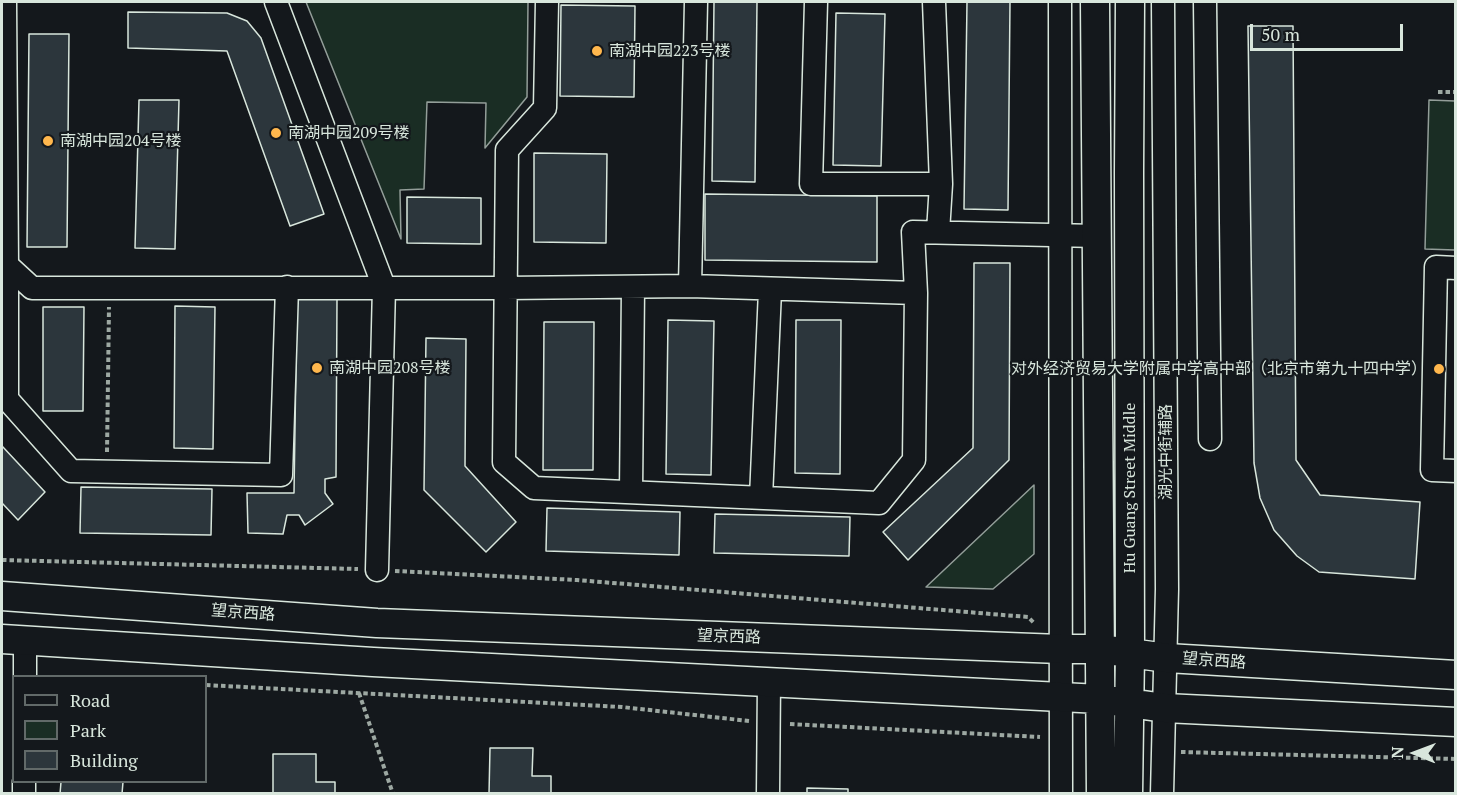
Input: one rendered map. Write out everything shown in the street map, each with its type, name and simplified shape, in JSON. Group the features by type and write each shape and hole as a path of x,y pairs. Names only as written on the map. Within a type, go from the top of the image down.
{"main road":[{"name":"Hu Guang Street Middle","path":"1095,2 1101,794"},
{"name":"Hu Guang Street Middle","path":"1128,794 1130,2"},
{"name":"望京西路","path":"2,596 377,623 1100,649 1167,658 1455,675"},
{"path":"13,640 361,662 769,681 1060,699 1100,699 1165,708 1455,722"}],"street":[{"path":"5,2 7,399 71,471 281,475 287,288"},
{"path":"276,2 384,287 377,570"},
{"path":"547,2 545,108 507,150 504,462 534,488 879,503 914,460 916,293 912,232 1097,236"},
{"path":"690,286 696,2"},
{"path":"816,2 811,184 940,184"},
{"path":"934,2 940,184 938,232"},
{"path":"1060,2 1061,794"},
{"name":"湖光中街辅路","path":"1162,794 1167,658 1163,2"},
{"path":"1205,2 1210,439"},
{"path":"1129,172 1164,171"},
{"path":"7,265 32,288 633,288 690,286 916,293"},
{"path":"1455,268 1436,267 1432,470 1455,471"},
{"path":"631,492 633,288"},
{"path":"761,498 770,290"},
{"path":"13,640 25,675"},
{"path":"768,794 769,681"}],"path":[{"path":"1438,92 1455,92"},
{"path":"106,472 110,288"},
{"path":"2,560 231,564 577,580 1028,617 1060,649"},
{"path":"207,685 622,707 769,723 1060,738"},
{"path":"359,693 393,794"},
{"path":"1162,751 1455,759"}],"green space":[{"path":"306,2 528,2 527,97 485,148 486,103 427,102 424,189 400,190 401,239"},
{"path":"1429,100 1455,101 1455,250 1425,249"},
{"path":"1034,485 1034,554 993,589 926,587"}],"building":[{"path":"714,2 757,2 755,182 712,181"},
{"path":"967,2 1010,2 1008,210 964,209"},
{"name":"南湖中园223号楼","path":"561,5 635,6 634,97 560,96"},
{"name":"南湖中园209号楼","path":"128,12 227,13 247,21 261,38 324,214 290,226 227,51 128,48"},
{"path":"836,13 885,14 881,166 833,165"},
{"path":"1248,26 1293,26 1296,460 1320,495 1420,502 1415,579 1319,572 1297,556 1274,530 1260,498 1254,463"},
{"name":"南湖中园204号楼","path":"29,34 69,34 67,247 27,247"},
{"path":"139,100 179,100 175,249 135,248"},
{"path":"534,153 607,154 606,243 534,242"},
{"path":"705,194 877,196 877,262 705,260"},
{"path":"407,197 481,198 481,244 407,243"},
{"path":"974,263 1010,263 1009,460 908,560 883,532 973,448"},
{"name":"南湖中园208号楼","path":"297,298 337,298 336,477 325,479 325,493 333,504 305,525 299,515 287,515 283,534 248,533 247,493 294,493"},
{"path":"175,306 215,307 213,449 174,448"},
{"path":"43,307 84,307 83,411 43,411"},
{"path":"668,320 714,321 711,475 666,474"},
{"path":"796,320 841,320 840,474 795,473"},
{"path":"544,322 594,322 593,470 543,470"},
{"path":"426,338 466,339 465,466 516,522 486,552 424,490"},
{"path":"2,446 45,492 18,520 2,503"},
{"path":"81,487 212,489 211,535 80,533"},
{"path":"547,508 680,512 679,555 546,551"},
{"path":"715,514 850,517 849,556 714,553"},
{"path":"490,748 533,748 532,776 551,776 551,794 489,794"},
{"path":"273,754 316,754 316,782 335,782 335,794 273,794"},
{"path":"61,783 123,783 122,794 60,794"},
{"path":"807,788 848,789 848,794 807,794"}],"place":[{"name":"南湖中园223号楼","path":"597,51"},
{"name":"南湖中园209号楼","path":"276,133"},
{"name":"南湖中园204号楼","path":"48,141"},
{"name":"南湖中园208号楼","path":"317,368"},
{"name":"对外经济贸易大学附属中学高中部（北京市第九十四中学）","path":"1439,369"}]}
